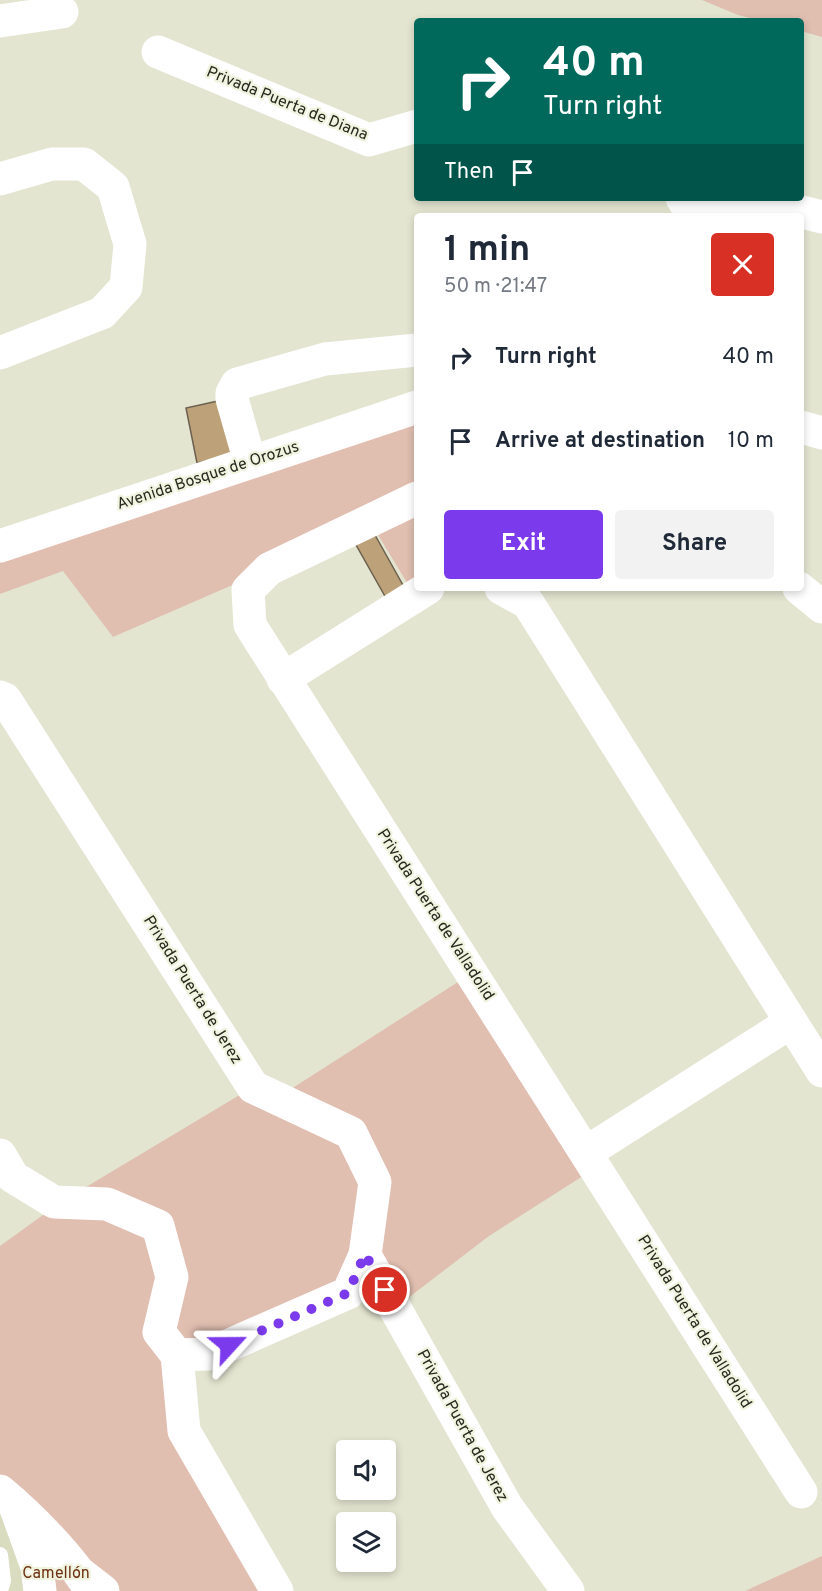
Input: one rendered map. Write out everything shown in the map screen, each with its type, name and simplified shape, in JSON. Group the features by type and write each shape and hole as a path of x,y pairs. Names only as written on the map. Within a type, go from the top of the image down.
{"street":[{"path":"0,21 62,12"},
{"name":"Privada Puerta de Diana","path":"158,52 369,140 414,127"},
{"path":"0,179 52,164 84,164 113,187 130,244 126,286 102,313 0,353"},
{"path":"709,213 729,201"},
{"path":"764,201 822,217"},
{"path":"250,462 232,399 232,393 237,384 325,359 414,350"},
{"name":"Avenida Bosque de Orozus","path":"0,546 414,407"},
{"path":"804,428 822,433"},
{"name":"Privada Puerta de Valladolid","path":"414,499 268,569 248,590 250,625 801,1492"},
{"path":"283,679 423,591"},
{"path":"506,591 528,603 822,1071"},
{"path":"803,591 822,607"},
{"name":"Privada Puerta de Jerez","path":"0,697 5,699 253,1087 351,1133 375,1182 365,1254 348,1293 209,1354 177,1354"},
{"path":"587,1152 791,1022"},
{"path":"0,1155 13,1177 54,1202 107,1204 158,1226 172,1277 159,1332 177,1354 184,1431 277,1591"},
{"name":"Privada Puerta de Jerez","path":"365,1254 507,1507 568,1591"},
{"path":"7,1497 92,1585"},
{"path":"7,1497 37,1567 40,1591"}],"lane":[{"path":"0,1555 3,1581 0,1590"}],"shaded area":[{"path":"0,1491 40,1591 0,1591"}],"green space":[{"path":"702,0 822,0 822,37 804,32 804,18 750,18"},
{"path":"414,408 415,596 369,520 269,569 113,637 63,571 0,594 0,554"},
{"name":"Camellón","path":"472,973 597,1167 489,1236 395,1308 366,1255 348,1293 177,1355 184,1431 277,1591 40,1591 0,1491 0,1246 61,1202 253,1087 277,1098"},
{"path":"822,1556 822,1591 745,1591"}],"building":[{"path":"227,399 238,454 197,463 186,408"},
{"path":"370,526 404,587 386,598 351,536"}],"route":[{"path":"229,1345 348,1293 365,1254 385,1290"}]}
